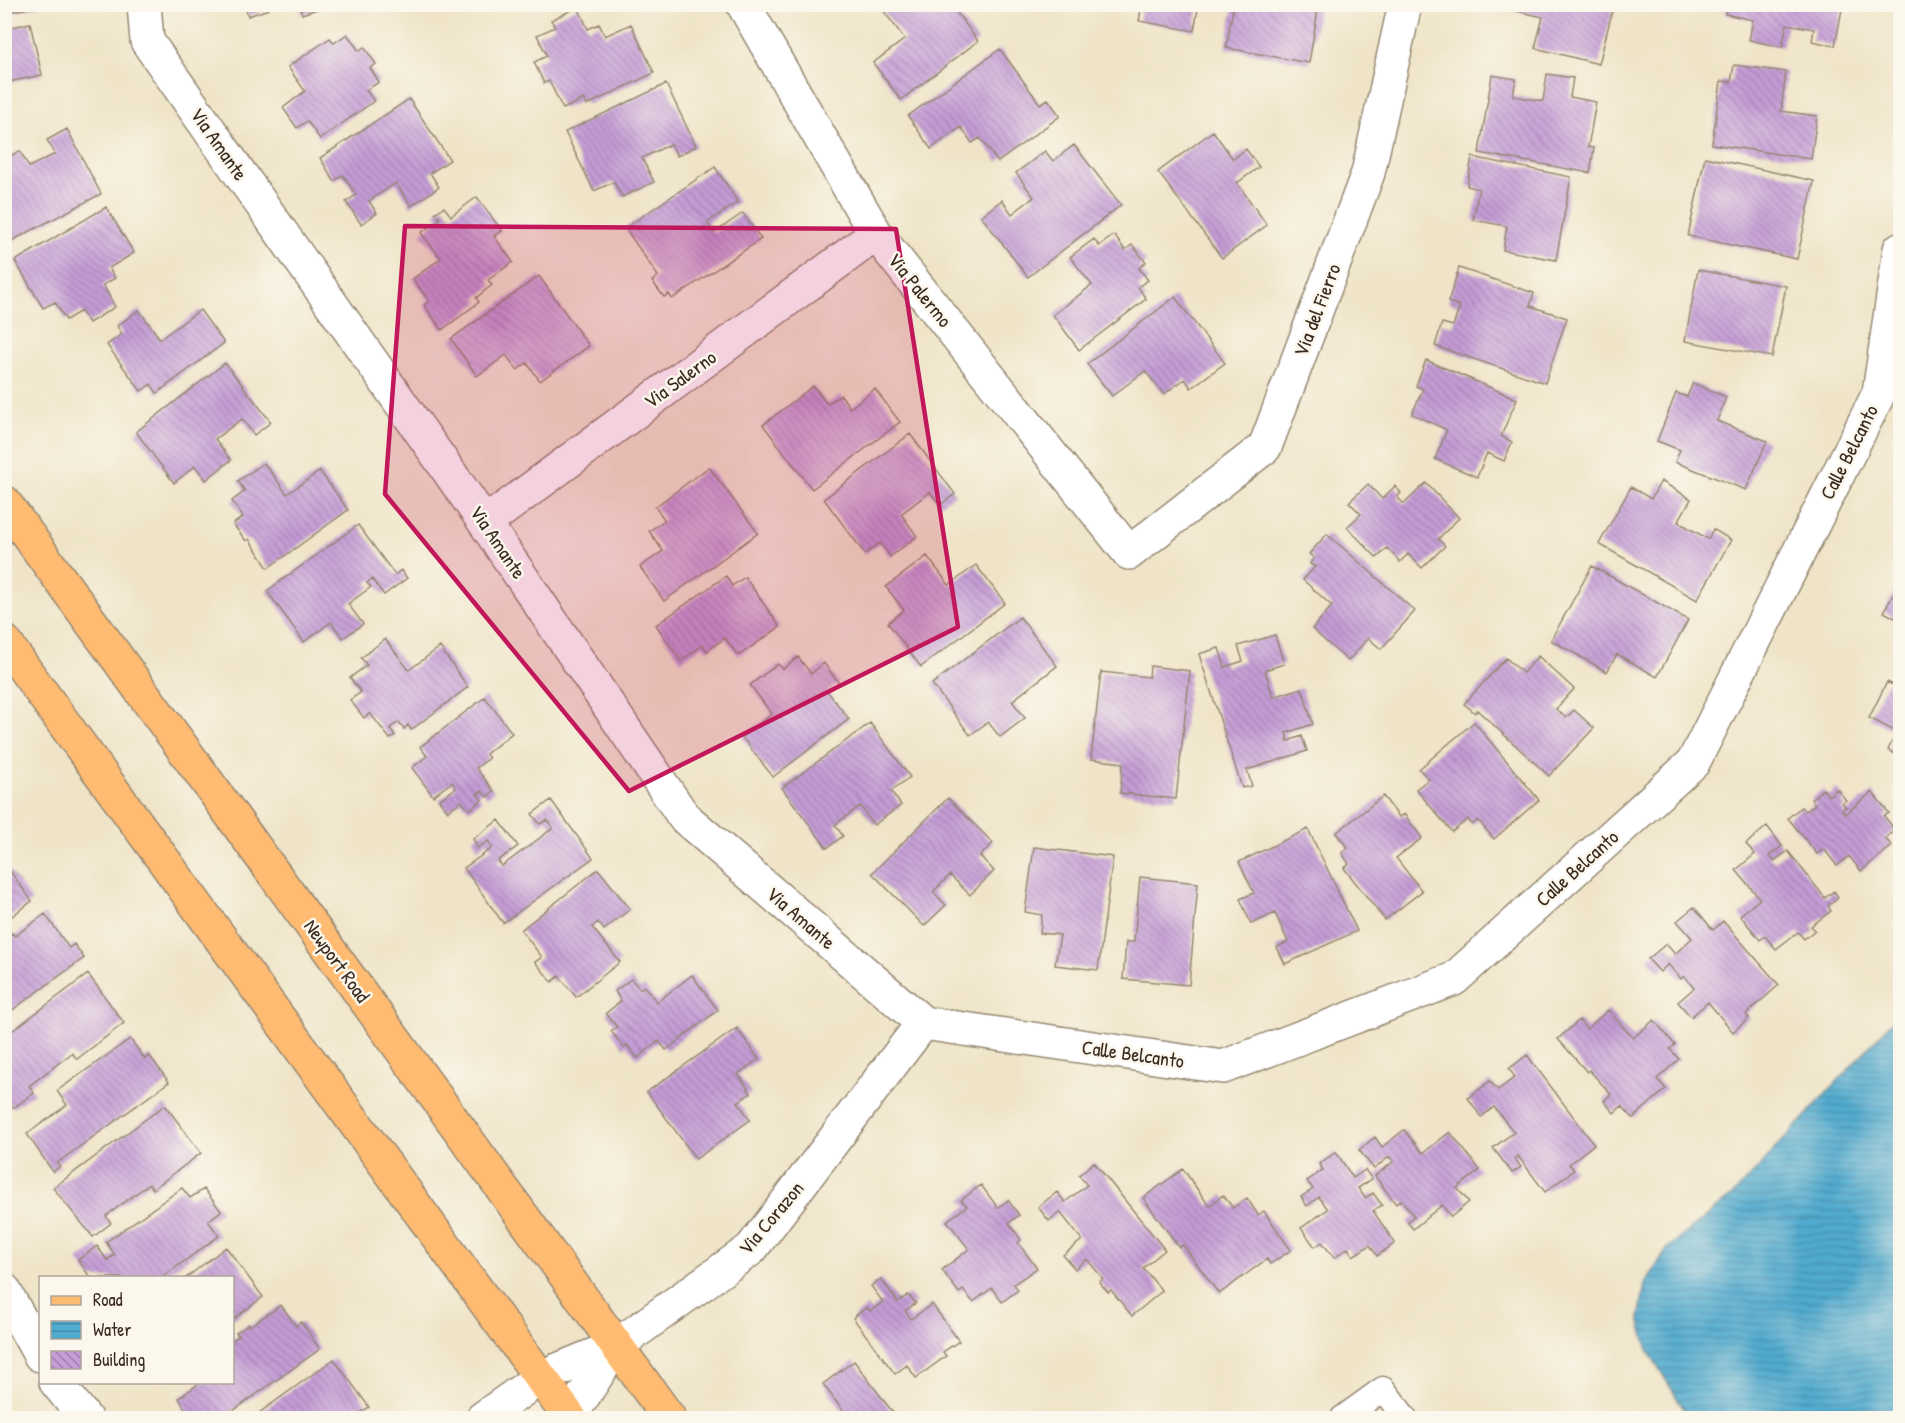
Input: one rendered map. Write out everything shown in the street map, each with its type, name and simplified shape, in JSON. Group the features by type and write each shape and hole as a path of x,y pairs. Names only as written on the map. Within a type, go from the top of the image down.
{"main road":[{"name":"Newport Road","path":"4,502 669,1419"},
{"path":"4,641 569,1418"}],"street":[{"name":"Via Amante","path":"144,4 147,41 485,523 684,818 923,1023"},
{"name":"Via Palermo","path":"743,4 876,234 1129,553"},
{"name":"Via del Fierro","path":"1129,553 1265,447 1368,173 1405,4"},
{"name":"Via Salerno","path":"485,523 876,234"},
{"name":"Calle Belcanto","path":"923,1023 1224,1067 1454,979 1693,763 1890,397 1900,249"},
{"name":"Via Corazon","path":"483,1419 541,1377 616,1346 751,1249 923,1023"},
{"path":"4,1290 39,1353"},
{"path":"569,1418 616,1346"},
{"path":"57,1384 86,1419"}],"lane":[{"path":"1343,1419 1383,1389 1405,1419"}],"highlighted area":[{"path":"405,226 896,229 958,627 629,791 385,494"}],"water":[{"path":"1900,1013 1900,1418 1689,1418 1648,1350 1639,1319 1645,1284 1668,1248 1734,1194"}],"building":[{"path":"4,4 39,4 39,6 4,13"},
{"path":"244,4 267,4 269,9 248,16"},
{"path":"299,4 329,4 329,5 302,14"},
{"path":"1142,4 1199,4 1194,31 1139,21"},
{"path":"1234,4 1319,4 1309,63 1226,48"},
{"path":"1514,4 1614,4 1599,64 1535,48 1543,17 1513,10"},
{"path":"1727,4 1843,4 1835,46 1812,41 1814,29 1787,24 1782,47 1749,40 1753,20 1725,14"},
{"path":"879,5 961,5 964,9 957,13 978,41 901,100 873,63 905,39"},
{"path":"578,7 588,29 599,24 605,36 631,24 654,73 587,105 584,99 563,109 549,81 544,83 534,62 547,56 537,35 555,27 551,20"},
{"path":"30,23 42,75 4,83 4,29"},
{"path":"347,34 359,51 364,47 376,64 370,68 379,82 366,90 374,101 320,139 307,121 297,128 283,108 305,91 288,67 330,38 334,43"},
{"path":"1000,49 1040,104 1048,99 1060,116 998,162 980,138 972,143 961,127 931,149 908,116"},
{"path":"1734,65 1786,72 1781,111 1817,116 1811,159 1712,144 1721,81 1731,82"},
{"path":"1547,74 1573,78 1570,97 1596,102 1588,147 1594,148 1590,173 1479,153 1492,75 1516,79 1513,96 1543,101"},
{"path":"666,84 696,146 677,156 671,144 642,158 654,182 622,197 614,182 594,191 565,132"},
{"path":"4,94 11,118 4,120"},
{"path":"409,99 450,160 430,173 439,187 411,206 396,183 369,201 377,213 361,224 346,202 356,195 343,175 334,181 320,158"},
{"path":"67,129 101,194 4,245 4,159 20,151 29,167 55,154 47,140"},
{"path":"1213,131 1233,159 1246,149 1259,167 1237,183 1267,225 1222,258 1158,172"},
{"path":"1074,145 1121,205 1028,277 981,216 1002,200 1012,214 1034,197 1016,173 1045,151 1053,161"},
{"path":"1472,157 1571,177 1556,260 1503,250 1507,226 1473,220 1479,189 1467,186"},
{"path":"1705,157 1814,181 1797,259 1688,236"},
{"path":"715,167 738,202 707,223 714,233 743,213 761,239 672,299 669,294 664,297 652,281 658,276 625,228"},
{"path":"477,197 502,231 494,236 513,262 488,280 492,285 476,298 479,302 442,330 424,305 429,301 413,279 441,258 421,233 440,219 435,213 444,207 451,216"},
{"path":"106,207 134,253 109,268 115,278 103,285 115,307 89,323 81,311 66,320 55,302 43,308 15,261"},
{"path":"1114,235 1125,250 1132,245 1146,262 1139,268 1148,280 1138,287 1146,299 1079,350 1053,315 1092,285 1070,257 1094,239 1099,246"},
{"path":"1459,268 1534,293 1530,306 1567,318 1545,383 1435,346 1442,323 1453,326 1460,306 1448,302"},
{"path":"1698,270 1786,286 1772,357 1685,341"},
{"path":"539,276 589,346 540,381 527,363 517,370 506,355 477,376 451,339"},
{"path":"1175,297 1225,363 1191,388 1185,379 1164,394 1145,371 1112,396 1087,364"},
{"path":"139,310 160,339 200,310 224,343 157,393 151,384 141,391 107,345 122,334 117,326"},
{"path":"1426,360 1517,399 1501,436 1512,442 1504,461 1487,453 1477,477 1435,459 1447,430 1412,414 1423,389 1416,386"},
{"path":"225,363 271,422 254,435 242,419 215,439 231,460 206,480 195,466 174,483 136,432"},
{"path":"1693,383 1726,397 1717,421 1767,441 1746,490 1675,462 1680,450 1657,441 1676,393 1687,397"},
{"path":"813,386 827,404 841,395 850,408 875,389 900,422 812,489 763,425"},
{"path":"910,434 955,494 940,505 930,492 901,514 917,536 890,557 880,543 865,554 824,499"},
{"path":"264,463 287,494 320,471 348,510 268,568 249,539 246,541 233,524 243,517 232,501 245,491 238,481"},
{"path":"709,467 758,533 664,601 640,567 663,551 649,531 665,520 655,507"},
{"path":"1661,481 1691,499 1678,522 1708,539 1713,529 1731,540 1697,600 1599,544 1631,487 1651,499"},
{"path":"1426,483 1459,518 1438,539 1445,546 1422,568 1408,554 1400,562 1387,548 1377,558 1347,527 1361,514 1349,502 1368,484 1382,499 1395,486 1401,493 1397,497 1404,504"},
{"path":"358,525 395,575 401,570 407,578 384,595 372,579 367,583 371,587 348,604 363,624 343,638 331,622 304,642 267,591"},
{"path":"1327,534 1415,611 1381,649 1368,638 1348,661 1312,629 1332,606 1303,580 1315,567 1310,564 1314,558 1309,554"},
{"path":"927,556 949,585 976,565 1005,603 921,667 888,623 904,610 886,587"},
{"path":"1592,566 1688,620 1657,677 1617,654 1607,672 1551,640"},
{"path":"726,576 732,586 745,577 780,627 738,656 725,638 707,651 703,645 681,661 656,625"},
{"path":"1900,581 1900,621 1884,612"},
{"path":"1020,617 1057,666 1012,701 1025,718 1000,737 988,722 970,735 932,684"},
{"path":"1275,635 1284,664 1265,670 1273,697 1302,688 1313,724 1286,733 1288,741 1302,736 1307,751 1247,770 1252,786 1242,788 1199,654 1219,648 1225,667 1243,661 1238,646"},
{"path":"385,639 409,670 440,647 468,687 411,730 408,725 404,729 399,722 390,728 395,735 390,739 370,713 364,718 350,700 361,692 350,678 367,665 361,658"},
{"path":"1538,656 1574,689 1556,709 1566,718 1574,710 1594,728 1549,776 1477,710 1475,713 1464,704 1506,658 1523,673"},
{"path":"798,657 811,674 824,663 839,683 827,691 849,719 773,777 742,737 772,714 750,685 778,664 783,669"},
{"path":"1150,666 1190,671 1176,799 1120,793 1123,763 1091,759 1101,672 1149,677"},
{"path":"1887,682 1900,688 1900,757 1888,750 1897,732 1869,718"},
{"path":"485,697 512,733 486,754 489,758 476,768 494,791 487,797 482,791 477,794 482,800 469,810 461,801 448,811 439,800 456,788 452,782 433,796 412,768 427,756 420,747"},
{"path":"1474,722 1539,800 1494,839 1478,820 1472,825 1468,819 1452,832 1416,789 1429,779 1419,769"},
{"path":"870,723 910,777 891,791 901,805 874,825 860,806 835,825 843,836 827,848 782,788"},
{"path":"1823,789 1829,796 1837,789 1846,800 1842,803 1846,807 1842,809 1845,814 1872,792 1889,813 1884,816 1895,830 1885,838 1892,846 1861,871 1849,856 1837,866 1824,849 1817,854 1788,818 1801,807 1806,811 1815,804 1811,799"},
{"path":"1383,796 1399,817 1404,814 1422,838 1396,858 1422,891 1385,920 1344,868 1349,864 1342,853 1348,848 1336,833"},
{"path":"948,798 993,843 980,856 994,871 970,895 950,875 933,892 946,905 924,926 872,873"},
{"path":"551,800 593,858 503,923 464,868 492,848 488,841 478,848 473,839 499,820 518,846 498,861 502,866 553,828 547,820 540,824 532,814"},
{"path":"1767,826 1782,846 1769,856 1774,861 1788,851 1825,898 1834,891 1838,897 1828,906 1831,911 1811,926 1815,930 1804,939 1798,932 1776,949 1765,936 1760,940 1740,915 1760,899 1736,870 1755,854 1746,844"},
{"path":"1308,829 1357,931 1285,964 1277,947 1288,942 1275,913 1251,924 1240,899 1254,893 1239,862"},
{"path":"1034,847 1113,857 1098,970 1055,965 1060,935 1040,933 1042,915 1025,912"},
{"path":"4,863 32,901 4,922"},
{"path":"598,869 630,909 604,930 598,922 592,927 620,962 576,997 559,976 552,982 535,962 542,957 521,930"},
{"path":"1140,877 1198,883 1189,985 1123,979 1126,942 1134,942"},
{"path":"1694,907 1713,930 1723,921 1779,985 1746,1014 1749,1018 1733,1032 1708,1002 1691,1017 1678,1002 1694,988 1684,976 1681,979 1668,964 1660,972 1648,959 1666,944 1675,954 1692,938 1677,921"},
{"path":"45,914 69,948 74,944 84,958 4,1016 4,938 12,933 15,936"},
{"path":"88,974 124,1023 77,1059 72,1053 29,1086 34,1093 13,1108 4,1096 4,1037"},
{"path":"692,975 718,1010 666,1050 659,1041 637,1058 627,1045 624,1048 611,1031 617,1027 606,1013 621,1001 615,991 631,979 640,989 644,986 657,1002"},
{"path":"1608,1010 1633,1038 1654,1020 1675,1045 1670,1049 1679,1059 1657,1079 1666,1089 1633,1118 1622,1106 1614,1113 1604,1101 1611,1094 1589,1070 1587,1072 1558,1039 1579,1020 1587,1029"},
{"path":"737,1028 759,1059 738,1074 751,1093 738,1102 750,1120 696,1159 647,1092"},
{"path":"130,1039 145,1059 149,1055 169,1082 57,1163 60,1166 53,1172 27,1134 67,1105 57,1091"},
{"path":"1527,1055 1594,1144 1569,1164 1574,1170 1545,1192 1518,1156 1515,1159 1521,1167 1512,1173 1493,1148 1514,1132 1494,1107 1481,1117 1468,1098 1490,1081 1498,1090 1515,1077 1509,1069"},
{"path":"165,1105 201,1153 153,1189 149,1184 106,1216 111,1223 93,1237 53,1188"},
{"path":"1404,1130 1423,1153 1450,1132 1480,1170 1457,1188 1469,1202 1451,1217 1442,1205 1413,1229 1407,1222 1414,1216 1401,1200 1396,1204 1375,1176 1394,1161 1389,1157 1374,1169 1359,1150 1375,1137 1382,1147"},
{"path":"1336,1152 1353,1178 1365,1170 1372,1179 1358,1188 1365,1198 1373,1193 1382,1205 1373,1211 1395,1243 1377,1256 1370,1245 1353,1256 1348,1248 1334,1258 1322,1242 1315,1247 1301,1228 1328,1209 1319,1197 1307,1206 1301,1197 1313,1189 1307,1181 1323,1170 1319,1164"},
{"path":"1094,1162 1165,1250 1143,1268 1162,1291 1132,1316 1111,1290 1108,1292 1099,1282 1103,1279 1087,1259 1075,1269 1063,1255 1082,1240 1060,1212 1049,1221 1038,1207 1057,1192 1065,1202 1087,1185 1079,1175"},
{"path":"1183,1169 1209,1206 1223,1195 1233,1208 1247,1198 1258,1215 1264,1211 1291,1250 1270,1264 1267,1259 1219,1294 1183,1245 1179,1247 1143,1198"},
{"path":"981,1185 998,1208 1008,1200 1019,1215 1009,1223 1021,1240 1018,1243 1037,1268 1014,1284 1018,1290 1002,1302 992,1288 973,1302 963,1290 959,1293 942,1270 969,1249 947,1221 967,1206 961,1200"},
{"path":"182,1188 190,1198 204,1189 221,1211 208,1221 219,1236 164,1276 90,1276 78,1260 97,1246 107,1260 115,1255 106,1242"},
{"path":"226,1247 263,1297 234,1319 234,1276 189,1276"},
{"path":"881,1279 898,1302 908,1295 916,1303 905,1311 911,1319 932,1304 959,1341 943,1352 946,1356 916,1378 907,1365 895,1374 853,1318 867,1307 870,1311 883,1302 871,1286"},
{"path":"281,1305 296,1326 301,1322 320,1349 223,1418 190,1418 179,1398 198,1384 234,1384 234,1339 239,1336 236,1333 249,1324 250,1326"},
{"path":"334,1359 369,1407 353,1418 252,1418"},
{"path":"854,1361 897,1418 841,1418 846,1415 823,1384"}]}
